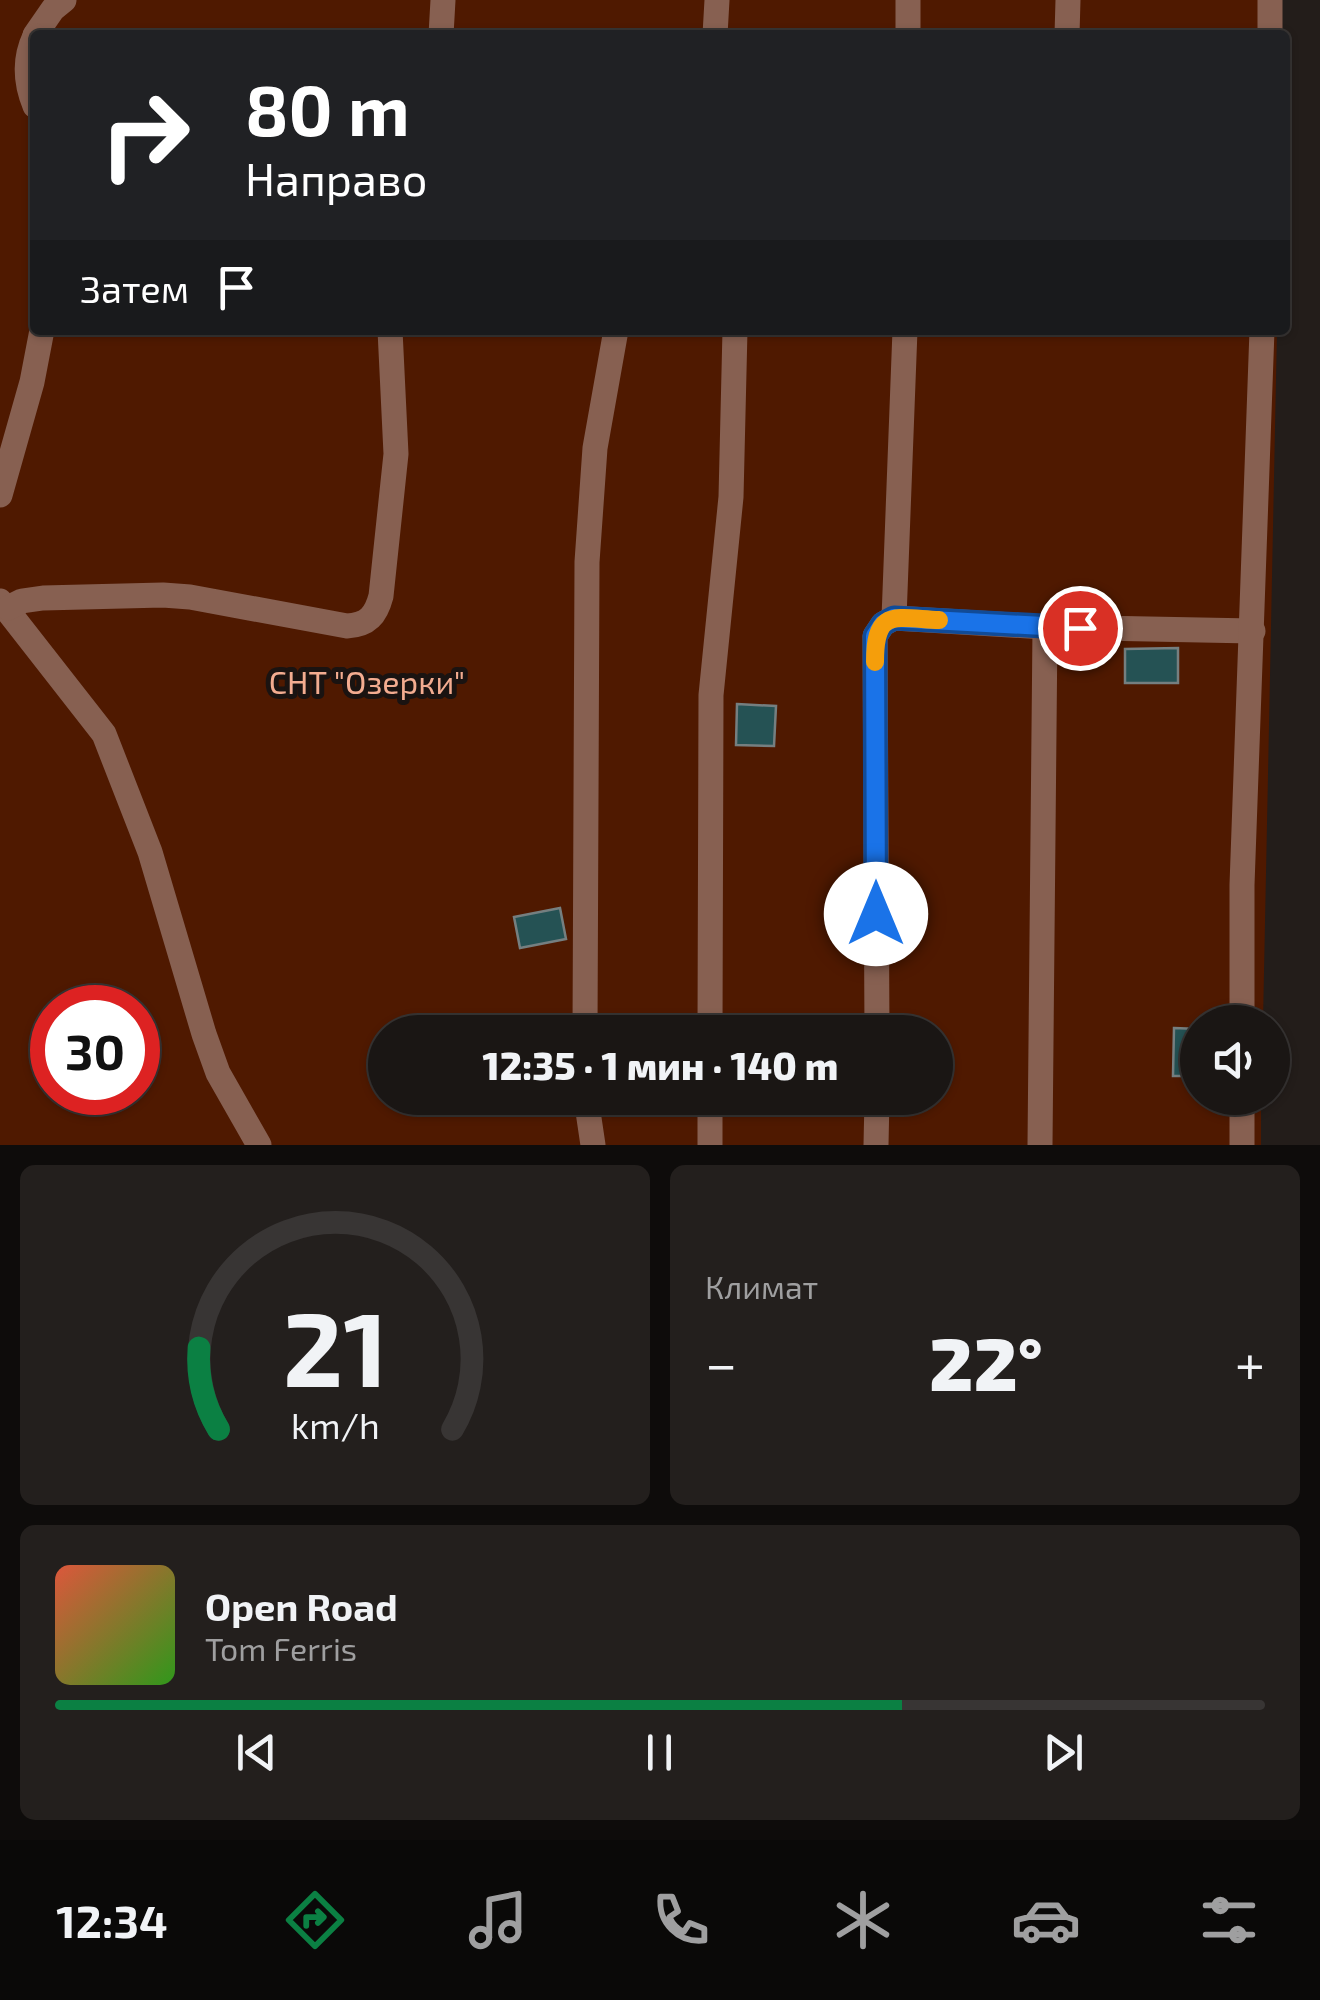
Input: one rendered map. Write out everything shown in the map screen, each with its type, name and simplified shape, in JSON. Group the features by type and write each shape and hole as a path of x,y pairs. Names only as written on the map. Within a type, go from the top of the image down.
{"street":[{"path":"38,30 64,0"},
{"path":"441,30 444,0"},
{"path":"715,30 716,0"},
{"path":"908,0 908,30"},
{"path":"1067,30 1068,0"},
{"path":"1270,0 1270,30"},
{"path":"30,46 26,73 30,88"},
{"path":"0,495 41,335"},
{"path":"258,1145 235,1106 204,1034 150,852 104,734 4,605 43,598 163,595 348,626 370,619 381,596 396,454 390,335"},
{"path":"586,1015 587,562 595,448 615,335"},
{"path":"710,1015 711,696 731,497 735,335"},
{"path":"894,618 905,335"},
{"path":"1242,1005 1242,885 1262,335"},
{"path":"876,1015 875,636 883,624 894,618 1253,632"},
{"path":"1040,1145 1046,626"},
{"path":"589,1115 593,1145"},
{"path":"710,1115 710,1145"},
{"path":"876,1145 877,1115"},
{"path":"1242,1115 1242,1145"}],"green space":[{"name":"СНТ \"Озерки\"","path":"0,0 1282,0 1281,30 30,30 30,335 1277,335 1263,1005 1180,1005 1180,1115 1261,1115 1261,1145 0,1145"}],"building":[{"path":"1178,648 1178,683 1125,683 1125,649"},
{"path":"737,704 776,706 774,746 736,745"},
{"path":"560,908 566,939 520,948 514,917"},
{"path":"1174,1028 1180,1028 1180,1076 1173,1076"}],"slow traffic":[{"path":"875,662 875,636 883,624 894,618 939,620"}],"route":[{"path":"876,914 875,636 883,624 894,618 1080,628"}]}
